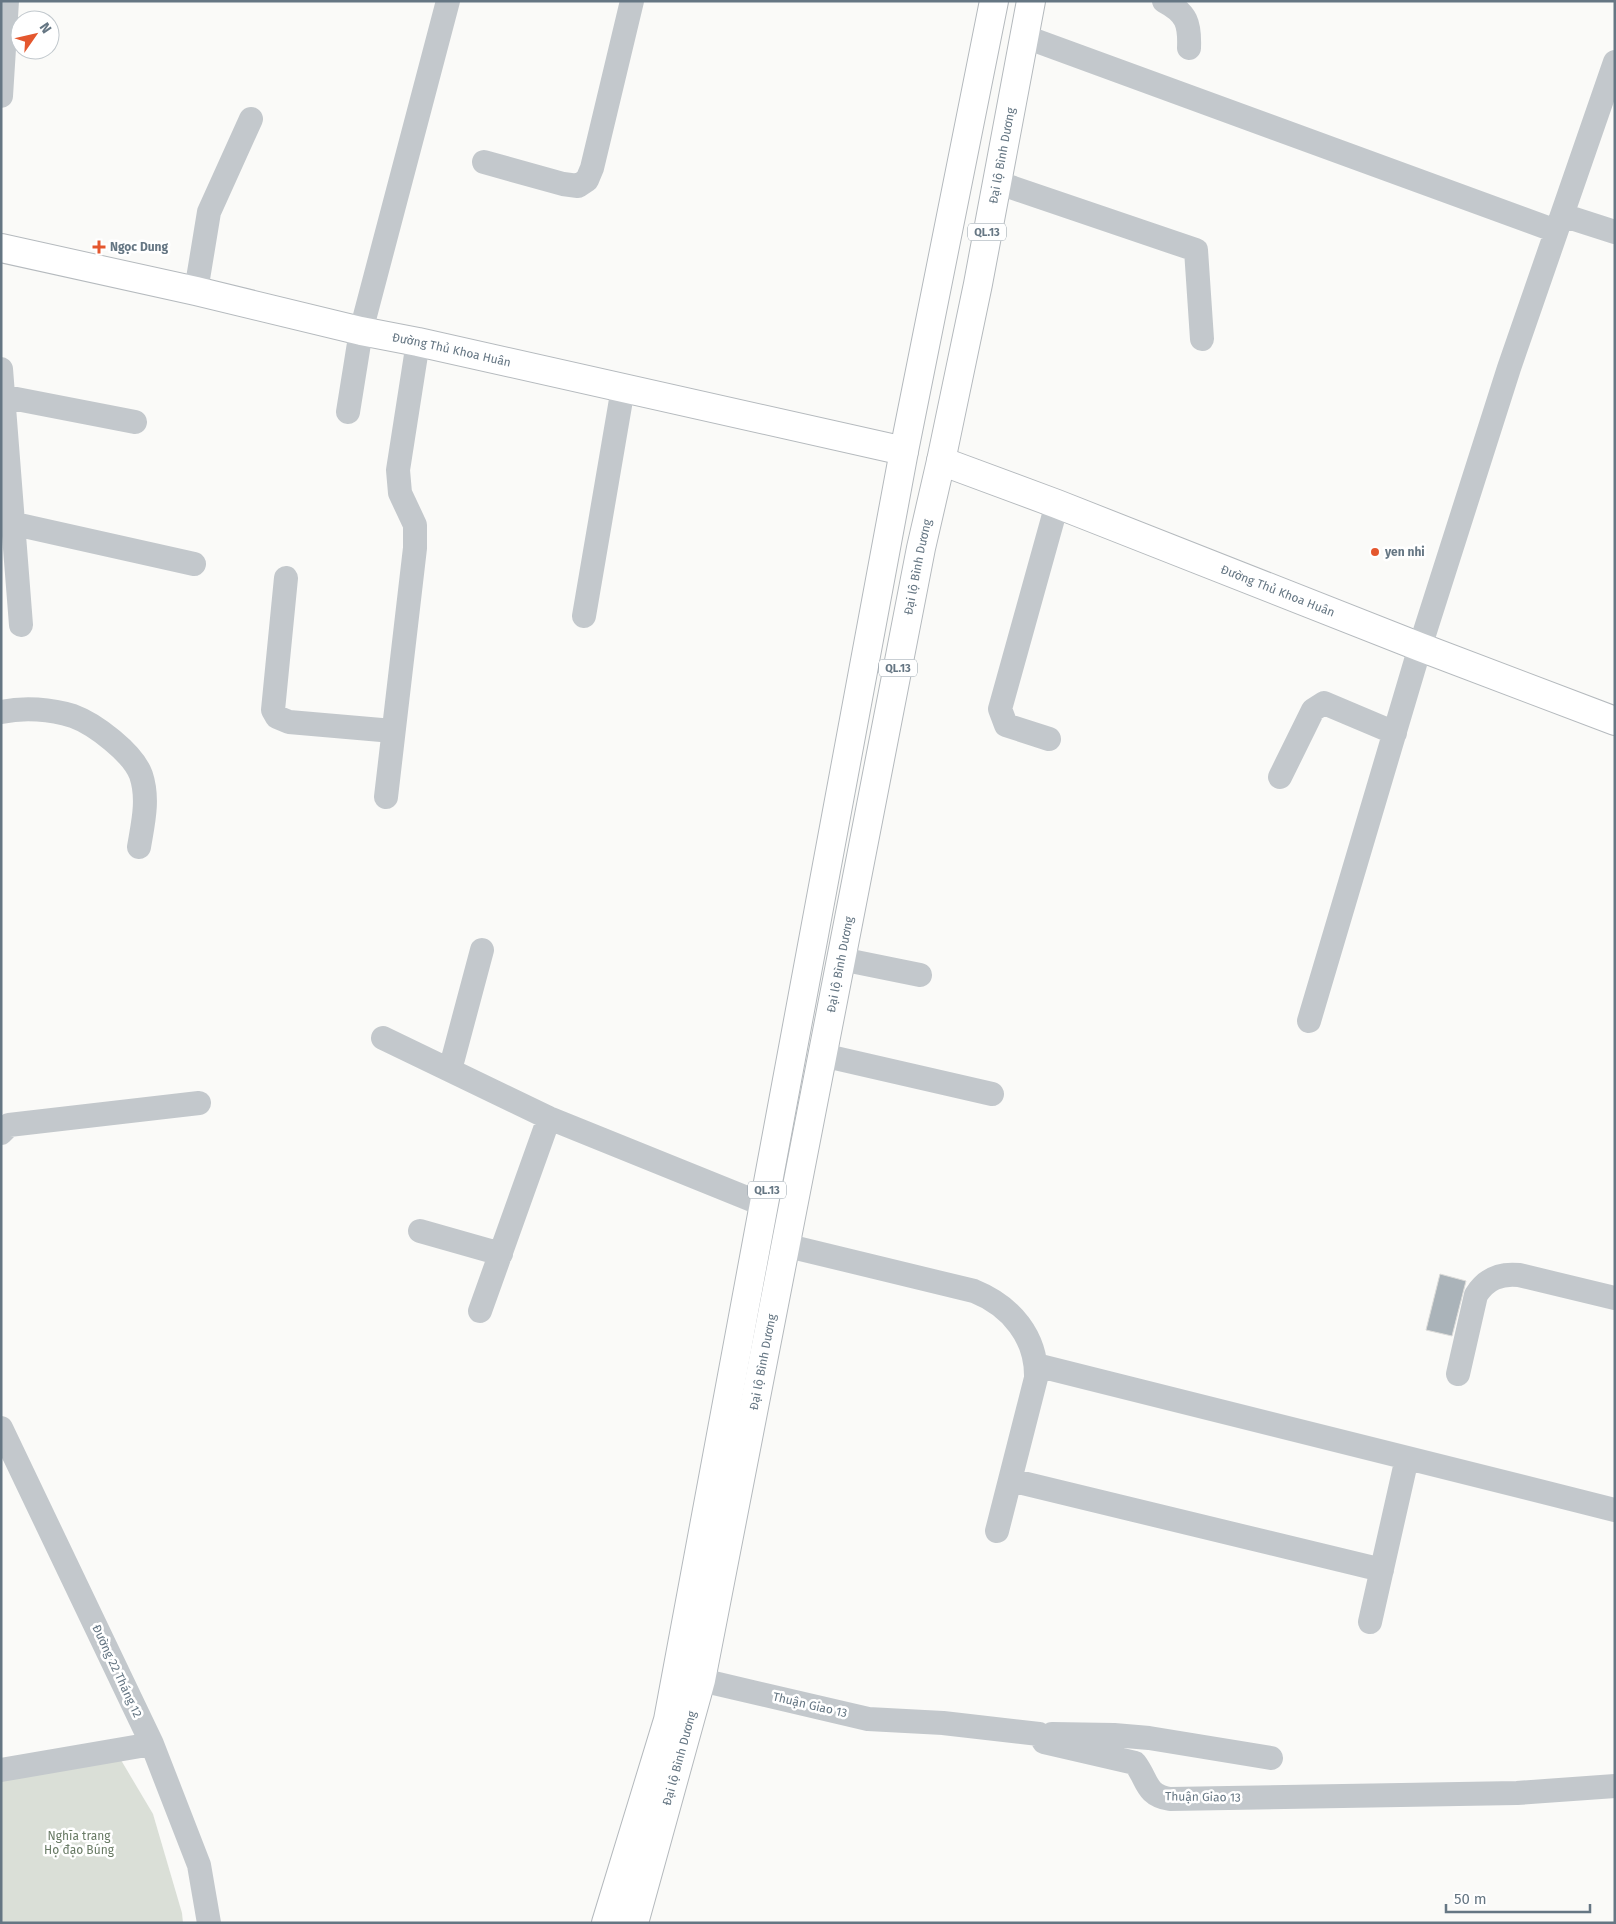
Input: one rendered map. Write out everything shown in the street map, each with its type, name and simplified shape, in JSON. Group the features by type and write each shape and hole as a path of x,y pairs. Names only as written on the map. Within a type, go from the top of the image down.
{"main road":[{"name":"Đại lộ Bình Dương","path":"606,1923 668,1720 904,451 994,1"},
{"name":"Đại lộ Bình Dương","path":"634,1923 686,1739 700,1680 921,548 941,462 1031,1"},
{"name":"Đường Thủ Khoa Huân","path":"1,248 196,291 361,331 418,342 904,451 941,462 1057,504 1420,648 1615,721"}],"street":[{"path":"1,96 7,1"},
{"path":"348,412 361,331 448,1"},
{"path":"484,162 563,184 578,186 587,180 592,168 632,1"},
{"path":"1164,1 1178,8 1187,21 1190,33 1189,48"},
{"path":"1023,36 1559,223 1615,232"},
{"path":"1310,1022 1420,648 1509,368 1615,62"},
{"path":"196,291 209,212 251,119"},
{"path":"996,182 1196,250 1202,339"},
{"path":"386,797 415,548 416,525 400,493 398,470 418,342"},
{"path":"1,369 15,524 21,625"},
{"path":"584,616 623,388"},
{"path":"2,396 135,422"},
{"path":"1049,739 1006,725 1000,710 1057,504"},
{"path":"15,524 194,564"},
{"path":"286,578 273,710 277,717 289,722 393,732"},
{"path":"1280,777 1313,710 1324,703 1395,733"},
{"path":"1,712 43,710 74,716 98,730 122,748 134,761 141,776 146,811 139,847"},
{"path":"450,1070 482,950"},
{"path":"841,959 920,975"},
{"path":"383,1038 549,1118 764,1205"},
{"path":"822,1055 992,1094"},
{"path":"1,1133 9,1125 199,1103"},
{"path":"480,1311 549,1118"},
{"path":"420,1231 501,1254"},
{"path":"784,1245 974,1290 988,1296 1011,1313 1032,1347 1036,1365 1036,1378 997,1531"},
{"path":"1458,1374 1476,1295 1481,1287 1495,1277 1504,1274 1519,1275 1615,1298"},
{"path":"1036,1365 1615,1510"},
{"name":"Đường 22 Tháng 12","path":"1,1428 152,1744 199,1865 209,1923"},
{"path":"1370,1622 1407,1458"},
{"path":"1010,1480 1382,1570"},
{"name":"Thuận Giao 13","path":"700,1680 868,1718 951,1724 1039,1734 1044,1742 1135,1763 1150,1790 1156,1795 1170,1799 1517,1793 1615,1786"},
{"path":"1039,1734 1114,1735 1149,1738 1271,1758"},
{"path":"1,1770 152,1744"}],"green space":[{"name":"Nghĩa trang Họ đạo Búng","path":"118,1755 153,1814 182,1913 183,1923 1,1923 1,1774"}],"building":[{"path":"1440,1274 1466,1281 1452,1336 1426,1330"}],"place":[{"name":"Ngọc Dung","path":"99,247"},
{"name":"yen nhi","path":"1375,552"}]}
